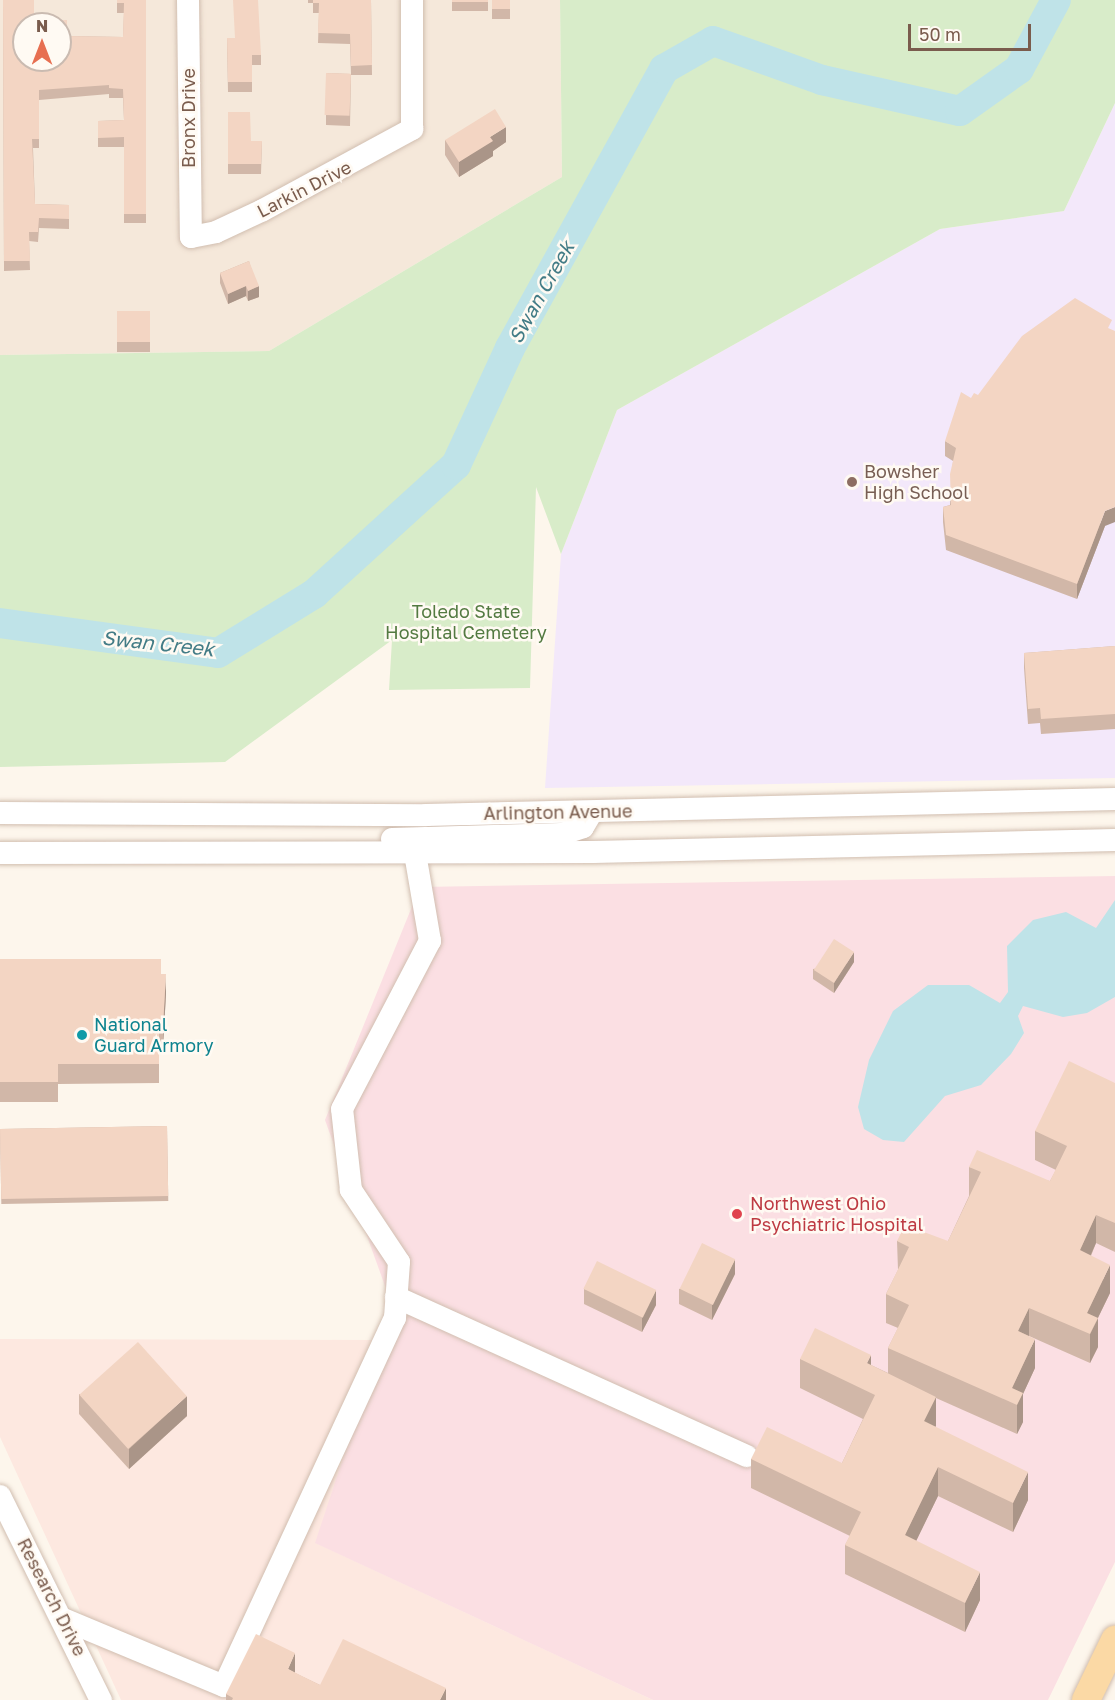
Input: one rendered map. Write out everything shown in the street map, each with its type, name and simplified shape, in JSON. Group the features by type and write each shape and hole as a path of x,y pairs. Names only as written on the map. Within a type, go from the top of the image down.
{"main road":[{"path":"1086,1700 1115,1640"}],"street":[{"name":"Bronx Drive","path":"188,0 191,237"},
{"name":"Larkin Drive","path":"191,237 216,232 263,210 358,162 412,129 412,0"},
{"name":"Arlington Avenue","path":"0,813 592,812 1115,799"},
{"path":"130,854 250,839 364,841 477,834 562,834 583,827 592,812"},
{"path":"0,854 415,854 1115,840"},
{"path":"63,1619 224,1686 395,1318 399,1262 351,1190 342,1109 430,941 415,854"},
{"path":"396,1297 747,1456"},
{"name":"Research Drive","path":"0,1496 63,1619 101,1700"}],"shaded area":[{"path":"0,0 560,0 562,177 269,351 0,355"},
{"name":"Bowsher High School","path":"1115,103 1115,778 545,788 561,554 617,410 940,229 1064,211"},
{"name":"Northwest Ohio Psychiatric Hospital","path":"1115,876 1115,1562 1048,1700 653,1700 315,1543 393,1308 325,1120 420,887"},
{"path":"0,1339 382,1340 316,1543 653,1700 121,1700 0,1437"}],"green space":[{"name":"Toledo State Hospital Cemetery","path":"560,0 1115,0 1115,103 1064,211 940,229 617,410 561,554 536,487 530,688 389,690 392,640 225,762 0,767 0,355 269,351 562,177"}],"water":[{"path":"1115,900 1115,997 1087,1013 1063,1017 1023,1006 1018,1016 1024,1033 1011,1054 981,1085 945,1096 904,1142 883,1140 864,1129 858,1107 869,1060 893,1011 928,985 969,985 1000,1003 1008,992 1007,946 1033,920 1066,912 1096,928"}],"building":[{"path":"3,0 34,0 34,12 12,12 12,72 72,72 72,36 123,37 124,3 117,3 117,0 146,0 146,214 124,214 124,137 98,138 98,121 124,120 123,89 109,88 109,85 39,90 39,139 32,139 35,204 69,205 69,219 39,218 38,232 29,232 30,261 4,261"},
{"path":"233,0 258,0 261,55 252,55 252,82 228,82 227,38 235,38"},
{"path":"313,0 371,0 372,65 351,66 350,34 318,33 319,3 313,3"},
{"path":"452,0 488,0 488,2 452,2"},
{"path":"492,0 510,0 510,9 492,9"},
{"path":"326,73 351,74 350,116 325,115"},
{"path":"495,109 506,127 490,137 493,141 459,162 445,140"},
{"path":"228,112 250,112 251,141 262,141 261,164 228,164"},
{"path":"249,261 259,286 248,291 246,286 228,294 220,273"},
{"path":"1075,298 1112,320 1108,328 1115,331 1115,507 1105,511 1077,584 946,535 943,507 951,505 950,474 956,448 945,441 961,392 971,398 974,393 978,395 1022,336"},
{"path":"117,311 150,311 150,342 117,342"},
{"path":"1115,646 1115,714 1041,719 1040,708 1028,709 1024,653"},
{"path":"834,939 854,952 834,983 814,970"},
{"name":"National Guard Armory","path":"0,959 161,959 161,974 166,974 163,1026 159,1026 159,1064 58,1064 58,1082 0,1082"},
{"path":"1069,1061 1115,1083 1115,1223 1096,1215 1080,1250 1110,1265 1087,1313 1098,1318 1090,1334 1029,1308 1018,1331 1035,1339 1012,1388 1023,1393 1017,1405 888,1348 909,1305 886,1294 909,1247 897,1241 905,1225 948,1241 981,1172 969,1167 977,1150 1050,1181 1067,1146 1035,1131"},
{"path":"167,1126 168,1196 1,1199 0,1129"},
{"path":"702,1243 735,1259 713,1305 680,1289"},
{"path":"597,1261 656,1290 643,1318 583,1289"},
{"path":"815,1328 871,1355 867,1363 936,1397 924,1421 1028,1472 1013,1503 938,1467 905,1535 980,1572 965,1603 845,1545 861,1512 751,1459 767,1427 842,1463 875,1395 800,1359"},
{"path":"138,1342 187,1396 128,1449 79,1395"},
{"path":"256,1634 295,1653 288,1669 320,1685 343,1639 446,1688 440,1700 232,1700 233,1698 226,1694"}],"waterway":[{"name":"Swan Creek","path":"0,623 218,653 314,594 456,465 510,348 664,69 713,41 822,80 960,111 1019,69 1056,0"}],"place":[{"name":"Bowsher High School","path":"852,482"},
{"name":"National Guard Armory","path":"82,1035"},
{"name":"Northwest Ohio Psychiatric Hospital","path":"737,1214"}]}
